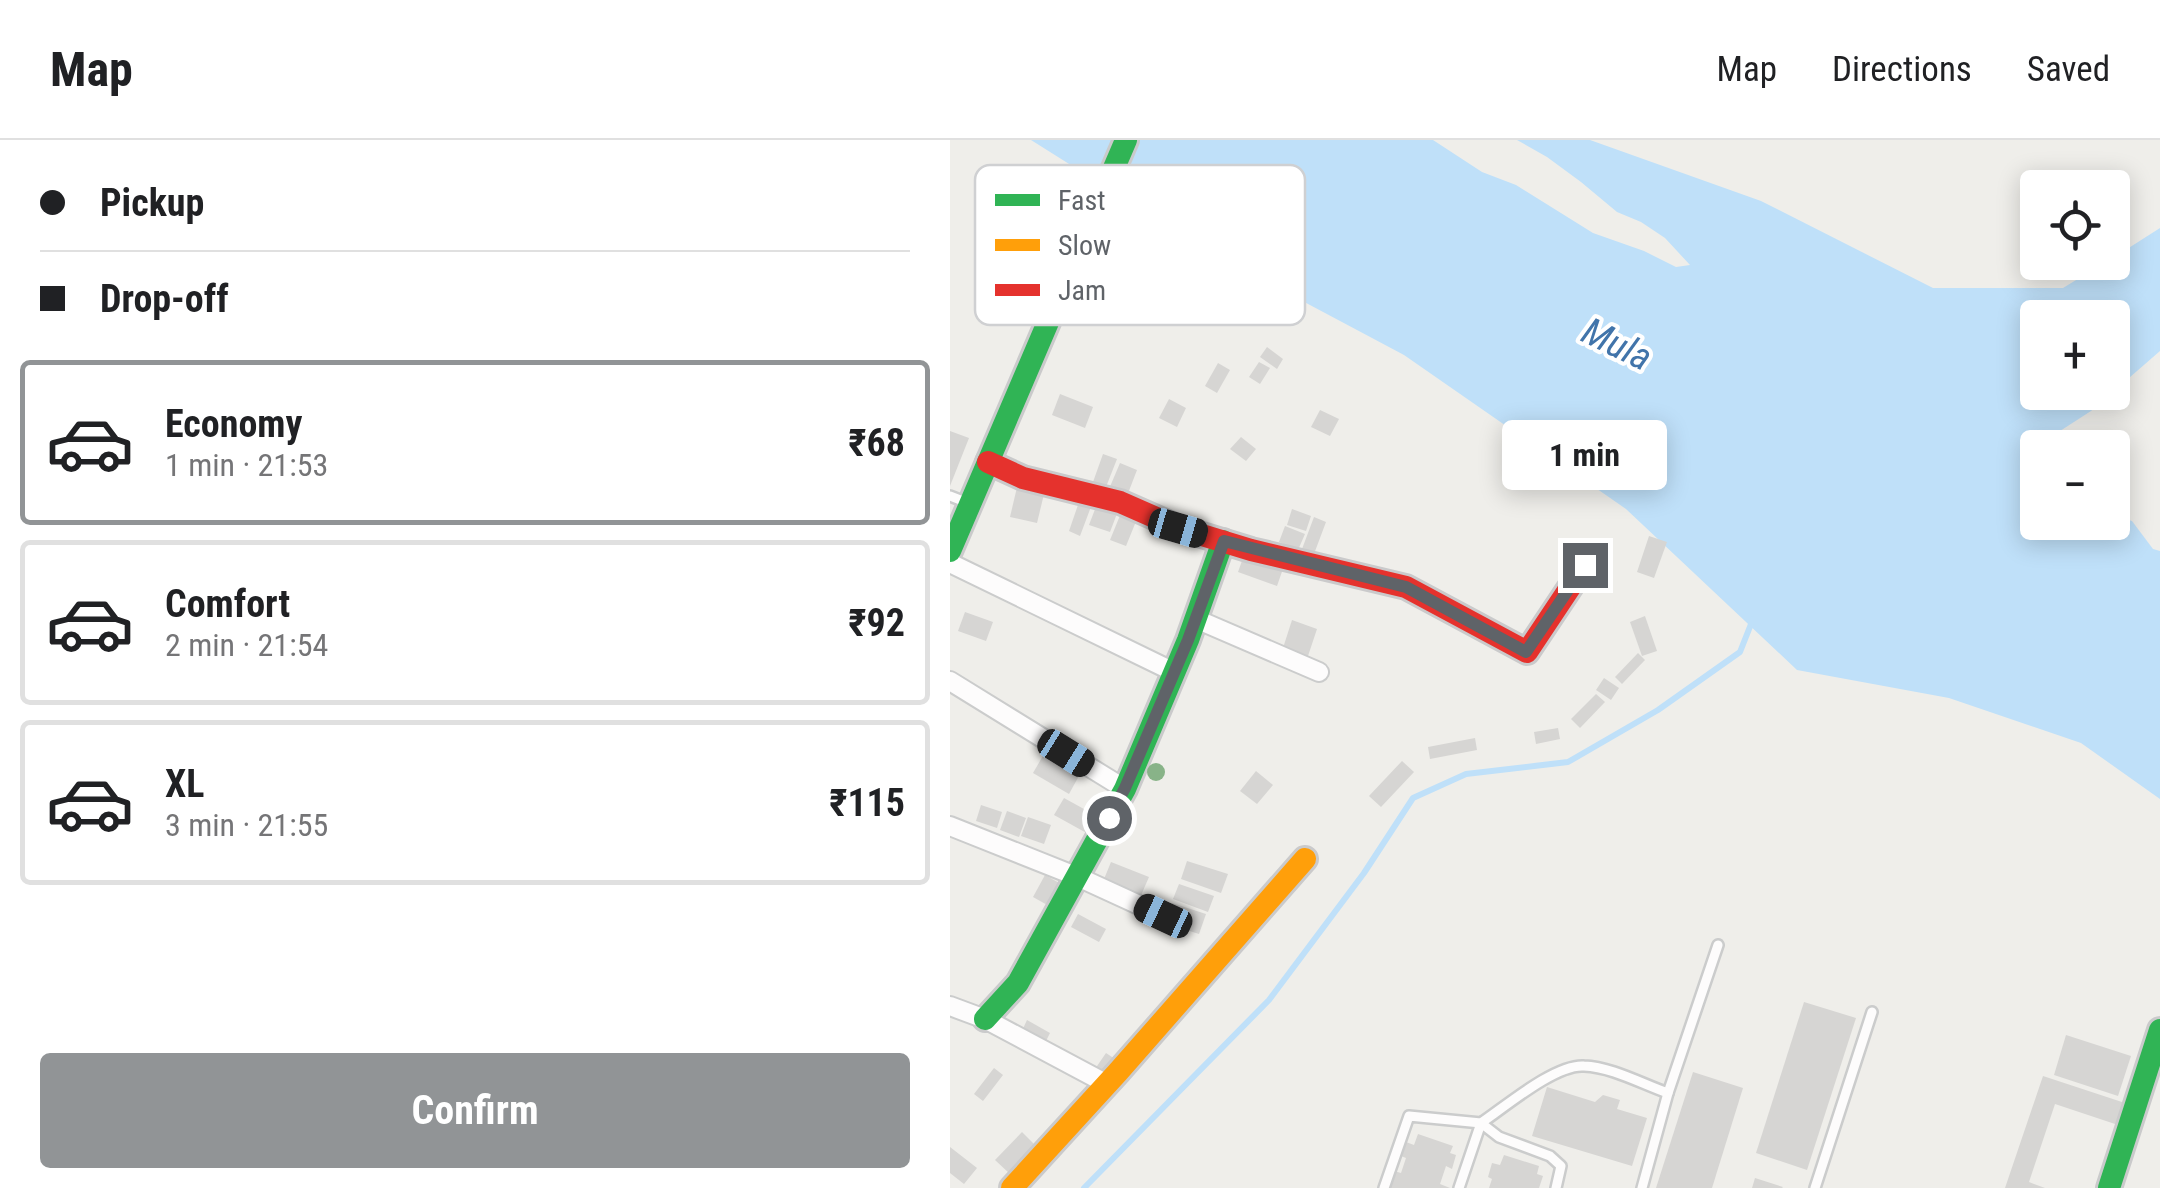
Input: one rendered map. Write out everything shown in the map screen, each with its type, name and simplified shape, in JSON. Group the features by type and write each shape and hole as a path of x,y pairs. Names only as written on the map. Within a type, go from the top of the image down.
{"street":[{"path":"1115,165 1126,140"},
{"path":"950,551 960,500 988,462 1047,325"},
{"path":"988,462 1023,478 1120,502 1178,528 1406,587 1526,652 1585,565"},
{"path":"986,1019 1018,983 1125,788 1196,619 1224,541"},
{"path":"950,562 1174,672"},
{"path":"1196,619 1319,672"},
{"path":"950,681 1125,788"},
{"path":"950,826 1163,916"},
{"path":"1012,1188 1305,859"},
{"path":"950,1006 986,1019 1106,1084"},
{"path":"2109,1188 2160,1030"}],"lane":[{"path":"1642,1188 1668,1093 1718,945"},
{"path":"1816,1188 1872,1012"},
{"path":"1459,1188 1480,1123 1558,1071 1579,1065 1597,1067 1668,1093"},
{"path":"1384,1188 1409,1116 1480,1123 1500,1137 1550,1156 1561,1166 1556,1188"}],"water":[{"name":"Mula","path":"1031,140 1433,140 1482,172 1516,185 1593,233 1676,267 1690,265 1665,238 1617,212 1547,157 1517,140 1590,140 1761,201 1933,288 2063,288 2076,280 2130,280 2130,247 2160,228 2160,351 2130,377 2130,300 2020,300 2020,410 2092,410 2062,430 2020,430 2020,540 2130,540 2130,520 2153,549 2160,551 2160,799 2081,743 1949,698 1797,670 1626,509 1404,355 1305,302 1305,165 1071,165"}],"building":[{"path":"1267,347 1283,359 1277,369 1260,357"},
{"path":"1259,362 1270,368 1260,384 1249,377"},
{"path":"1218,363 1230,370 1217,393 1205,386"},
{"path":"1060,394 1093,407 1085,428 1052,415"},
{"path":"1169,399 1186,408 1177,427 1159,418"},
{"path":"1320,410 1339,419 1330,436 1311,427"},
{"path":"950,431 969,438 950,486"},
{"path":"1241,437 1256,449 1246,461 1230,449"},
{"path":"1103,454 1117,459 1106,487 1093,482"},
{"path":"1120,463 1137,470 1127,496 1109,489"},
{"path":"1018,483 1045,490 1037,523 1010,517"},
{"path":"1080,499 1092,504 1080,536 1069,531"},
{"path":"1097,504 1118,511 1110,532 1089,525"},
{"path":"1292,509 1311,516 1306,531 1287,525"},
{"path":"1121,513 1137,519 1126,546 1110,540"},
{"path":"1314,517 1326,522 1314,554 1302,549"},
{"path":"1285,526 1305,534 1298,550 1279,542"},
{"path":"1649,536 1667,542 1654,578 1637,572"},
{"path":"1243,558 1270,568 1273,559 1285,563 1277,586 1238,572"},
{"path":"965,612 993,622 986,641 958,631"},
{"path":"1645,616 1657,651 1642,656 1630,622"},
{"path":"1292,620 1317,629 1308,656 1283,648"},
{"path":"1638,653 1645,660 1622,684 1615,677"},
{"path":"1604,678 1619,688 1611,700 1596,690"},
{"path":"1596,694 1605,702 1580,728 1571,719"},
{"path":"1558,728 1560,739 1536,744 1534,732"},
{"path":"1475,738 1477,750 1430,759 1428,747"},
{"path":"1044,754 1080,774 1069,794 1033,773"},
{"path":"1402,761 1414,772 1381,807 1369,796"},
{"path":"1256,771 1273,785 1257,804 1240,791"},
{"path":"1064,798 1102,819 1092,836 1054,815"},
{"path":"981,805 1002,812 997,828 976,821"},
{"path":"1007,811 1026,818 1019,837 1000,830"},
{"path":"1028,817 1051,825 1044,844 1021,836"},
{"path":"1187,861 1228,874 1221,893 1181,879"},
{"path":"1111,862 1149,877 1139,900 1102,884"},
{"path":"1045,875 1061,884 1049,906 1033,897"},
{"path":"1179,884 1214,896 1208,912 1173,899"},
{"path":"1172,903 1206,914 1199,934 1165,923"},
{"path":"1078,914 1106,929 1099,942 1071,927"},
{"path":"1804,1002 1856,1018 1807,1170 1756,1153"},
{"path":"1027,1020 1050,1033 1043,1047 1020,1035"},
{"path":"2066,1035 2131,1056 2118,1096 2054,1075"},
{"path":"1106,1053 1118,1061 1107,1077 1095,1069"},
{"path":"994,1068 1003,1075 983,1101 974,1094"},
{"path":"1693,1072 1743,1088 1712,1188 1656,1188"},
{"path":"2043,1076 2125,1103 2118,1125 2055,1104 2029,1182 2045,1188 2005,1188"},
{"path":"1547,1087 1595,1102 1603,1095 1620,1100 1617,1109 1647,1118 1632,1166 1532,1136"},
{"path":"1022,1132 1037,1147 1010,1174 995,1160"},
{"path":"1418,1134 1453,1146 1450,1153 1456,1155 1452,1169 1446,1166 1440,1184 1450,1188 1389,1188 1394,1171 1401,1173 1406,1142 1414,1145"},
{"path":"950,1147 977,1168 964,1184 950,1173"},
{"path":"1504,1155 1539,1166 1537,1174 1543,1176 1539,1188 1489,1188 1492,1163 1500,1165"},
{"path":"1755,1178 1783,1187 1752,1188"}],"waterway":[{"path":"1084,1188 1269,1000 1364,873 1413,798 1466,774 1568,762 1658,710 1740,652 1753,619"}],"traffic: fast":[{"path":"1115,165 1126,140"},
{"path":"950,551 1047,325"},
{"path":"985,1019 1018,983 1125,789 1188,640 1223,541"},
{"path":"2109,1188 2160,1030"}],"traffic: slow":[{"path":"1012,1188 1305,859"}],"traffic: jam":[{"path":"988,462 1023,478 1120,502 1179,528 1251,550 1406,587 1527,652 1585,565"}],"route":[{"path":"1109,818 1188,640 1224,541 1406,587 1526,652 1585,565"}]}
